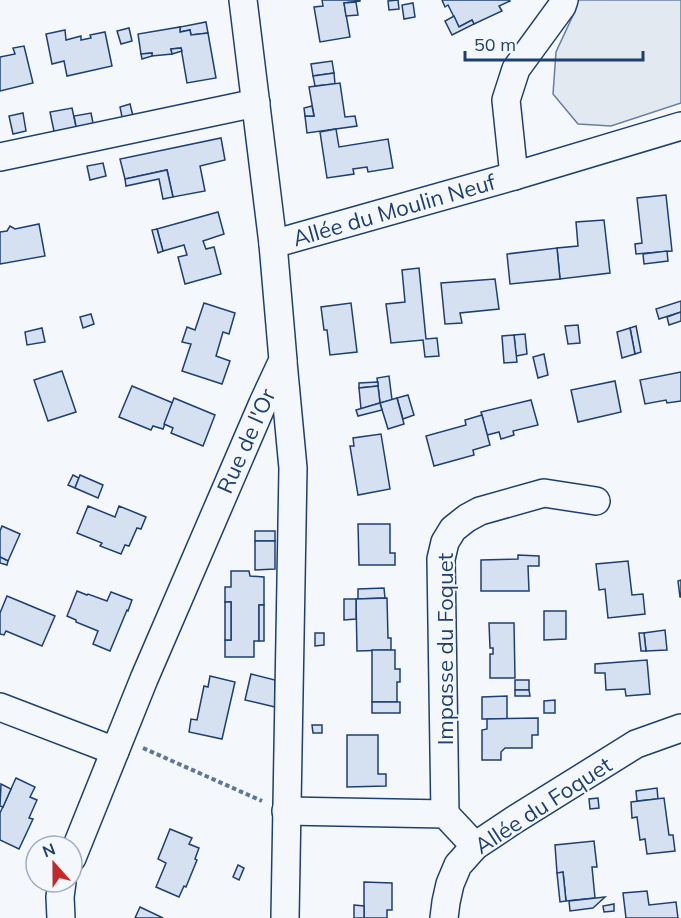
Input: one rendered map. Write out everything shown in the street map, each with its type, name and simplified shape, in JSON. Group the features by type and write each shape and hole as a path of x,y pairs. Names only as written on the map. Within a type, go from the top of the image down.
{"street":[{"name":"Rue de l'Or","path":"82,834 144,679 282,360 273,244 243,0"},
{"name":"Allée du Moulin Neuf","path":"514,176 506,100 516,69 564,0"},
{"path":"0,157 256,103"},
{"name":"Allée du Moulin Neuf","path":"273,244 681,126"},
{"path":"282,360 293,468 285,918"},
{"name":"Impasse du Foquet","path":"445,814 441,559 445,542 453,529 480,511 544,493 596,501"},
{"path":"0,707 118,745"},
{"name":"Allée du Foquet","path":"444,918 450,884 458,865 475,846 636,744 681,728"},
{"path":"286,811 445,814 475,846"},
{"path":"60,894 61,918"}],"path":[{"path":"118,745 286,811"}],"shaded area":[{"path":"576,0 681,0 681,103 611,126 578,124 553,94 556,52 575,11"}],"building":[{"path":"322,0 360,0 344,3 350,37 320,42 314,7 323,6"},
{"path":"398,0 399,9 389,10 388,1"},
{"path":"442,0 510,1 499,6 502,11 474,24 472,20 459,27 448,5 445,7"},
{"path":"356,2 358,15 346,16 344,3"},
{"path":"413,3 415,17 404,19 402,5"},
{"path":"454,16 459,27 472,20 474,24 452,35 445,21"},
{"path":"206,22 208,33 191,35 190,30 180,32 180,27"},
{"path":"180,27 180,32 190,30 191,35 208,33 216,78 187,83 181,48 171,49 172,54 152,56 152,53 141,54 138,34"},
{"path":"129,28 132,41 121,44 117,31"},
{"path":"65,30 66,40 81,36 81,40 91,38 90,35 105,32 112,66 67,76 64,61 52,64 46,34"},
{"path":"24,46 33,83 0,91 0,57 15,54 13,48"},
{"path":"181,48 182,51 172,54 171,49"},
{"path":"152,53 152,56 142,59 141,54"},
{"path":"332,61 334,73 313,76 311,64"},
{"path":"334,73 335,84 315,86 313,76"},
{"path":"340,83 345,117 355,116 357,126 307,133 305,116 314,116 309,87"},
{"path":"130,104 134,120 123,122 120,107"},
{"path":"312,106 314,116 305,116 304,108"},
{"path":"72,108 77,131 55,136 50,112"},
{"path":"23,113 26,131 13,134 9,116"},
{"path":"91,113 94,128 77,131 74,116"},
{"path":"336,129 339,147 388,139 393,168 368,172 367,167 353,169 354,174 327,178 320,132"},
{"path":"221,138 225,160 200,166 205,191 173,197 167,170 125,179 120,159"},
{"path":"103,163 106,176 90,180 87,166"},
{"path":"167,170 173,197 163,199 159,179 126,186 125,179"},
{"path":"666,195 672,251 636,254 635,244 642,243 637,198"},
{"path":"218,212 224,234 203,241 206,249 214,247 221,274 185,284 178,257 187,255 184,245 163,251 157,229"},
{"path":"604,220 610,273 560,279 557,248 578,246 576,222"},
{"path":"39,224 45,256 0,264 0,232 7,231 10,226 15,229"},
{"path":"157,229 163,251 158,253 152,230"},
{"path":"557,248 560,279 510,284 507,254"},
{"path":"667,251 668,261 644,264 643,254"},
{"path":"419,268 426,339 437,338 439,356 425,357 423,340 391,343 386,304 405,302 402,270"},
{"path":"495,279 499,309 460,313 462,323 445,324 441,283"},
{"path":"681,301 681,312 659,319 656,309"},
{"path":"204,303 235,313 229,334 223,332 216,356 230,361 222,384 182,371 191,344 182,342 187,327 195,330"},
{"path":"351,303 357,352 330,355 321,307"},
{"path":"681,312 681,321 669,325 667,317"},
{"path":"91,314 94,324 83,328 80,317"},
{"path":"578,325 580,343 568,344 565,326"},
{"path":"636,326 641,352 635,354 630,328"},
{"path":"42,328 45,342 27,345 25,332"},
{"path":"630,328 635,354 622,358 617,332"},
{"path":"525,334 527,354 516,356 514,335"},
{"path":"514,335 517,362 504,363 502,336"},
{"path":"544,354 548,375 538,378 533,357"},
{"path":"62,371 76,412 48,421 34,380"},
{"path":"681,372 681,401 667,403 666,400 645,404 640,380"},
{"path":"389,376 392,400 380,403 377,378"},
{"path":"615,381 621,412 578,422 571,390"},
{"path":"378,382 378,386 359,388 359,383"},
{"path":"132,386 173,403 163,429 153,426 151,430 119,417"},
{"path":"378,386 380,403 361,409 359,388"},
{"path":"408,395 414,415 403,419 397,398"},
{"path":"174,398 215,415 203,446 171,433 173,428 164,424"},
{"path":"397,398 404,424 388,429 380,403"},
{"path":"531,400 538,425 513,431 514,435 501,439 499,432 487,435 481,412"},
{"path":"380,403 382,410 358,416 356,410"},
{"path":"482,415 490,445 473,450 474,455 434,466 426,436 466,425 465,420"},
{"path":"381,434 390,489 358,495 350,446 354,446 353,438"},
{"path":"73,475 79,478 75,488 68,485"},
{"path":"80,475 103,485 98,498 75,488"},
{"path":"88,506 115,517 119,506 146,517 141,529 137,528 129,546 125,545 121,554 100,546 102,543 77,533"},
{"path":"358,524 390,524 390,553 395,553 395,565 359,565"},
{"path":"2,526 20,534 8,561 0,557"},
{"path":"255,531 275,531 275,541 255,541"},
{"path":"255,541 275,541 275,569 255,570"},
{"path":"518,555 539,556 539,566 528,566 529,591 481,591 481,560 518,559"},
{"path":"0,557 8,561 7,565 0,563"},
{"path":"628,561 632,595 643,594 645,614 608,618 605,589 599,590 596,564"},
{"path":"231,571 249,571 250,576 264,577 264,605 259,605 259,641 254,641 254,657 225,657 225,640 231,640 231,602 225,602 225,587 231,587"},
{"path":"681,580 681,597 680,597 678,581"},
{"path":"384,588 385,598 358,599 358,589"},
{"path":"77,591 107,601 111,592 132,600 110,651 93,644 98,631 67,616"},
{"path":"7,596 55,616 42,646 6,631 4,635 0,634 0,613"},
{"path":"387,598 388,638 391,638 391,650 357,651 356,599"},
{"path":"344,599 356,599 356,619 344,620"},
{"path":"225,602 231,602 231,640 225,640"},
{"path":"259,605 264,605 264,641 259,641"},
{"path":"544,611 566,611 566,639 544,640"},
{"path":"489,623 514,623 515,678 490,678 490,654 493,654 493,648 490,648"},
{"path":"665,630 667,650 646,651 644,633"},
{"path":"315,633 324,633 324,645 315,646"},
{"path":"639,633 644,633 646,651 641,651"},
{"path":"372,650 395,650 395,669 400,669 400,682 397,682 397,702 372,702"},
{"path":"647,660 650,694 626,696 625,689 606,690 605,673 595,673 595,664"},
{"path":"251,674 275,680 275,707 245,700"},
{"path":"210,676 235,682 222,739 189,732 191,719 197,720 204,686 208,687"},
{"path":"515,680 529,680 529,690 515,690"},
{"path":"515,690 529,690 530,696 515,696"},
{"path":"507,696 507,719 482,719 482,697"},
{"path":"555,700 555,713 544,713 544,701"},
{"path":"372,702 400,702 400,713 372,713"},
{"path":"538,718 538,735 532,735 532,748 505,748 501,752 501,760 482,760 482,730 487,729 487,719"},
{"path":"312,725 322,725 322,733 313,733"},
{"path":"347,735 378,735 378,774 386,774 386,786 347,787"},
{"path":"16,778 35,787 30,797 37,800 29,818 33,819 24,834 19,849 0,840 0,813"},
{"path":"1,784 11,789 3,807 0,806"},
{"path":"657,788 658,799 637,801 636,791"},
{"path":"598,798 599,808 590,809 589,799"},
{"path":"664,798 669,835 673,835 675,851 647,854 645,839 640,840 637,817 632,818 631,802"},
{"path":"170,829 192,838 189,844 199,848 195,859 197,860 186,887 184,886 179,897 156,887 166,863 158,859"},
{"path":"594,841 597,867 592,867 595,898 566,901 563,872 557,873 555,845"},
{"path":"238,865 244,868 239,880 233,877"},
{"path":"563,872 566,901 560,902 557,873"},
{"path":"364,882 392,883 392,910 387,910 387,918 364,918"},
{"path":"647,891 649,905 676,902 678,918 626,918 623,893"},
{"path":"605,897 593,908 570,911 569,901"},
{"path":"614,904 614,911 604,912 603,906"},
{"path":"354,905 364,906 364,918 354,918"},
{"path":"140,907 163,918 135,918"}]}
